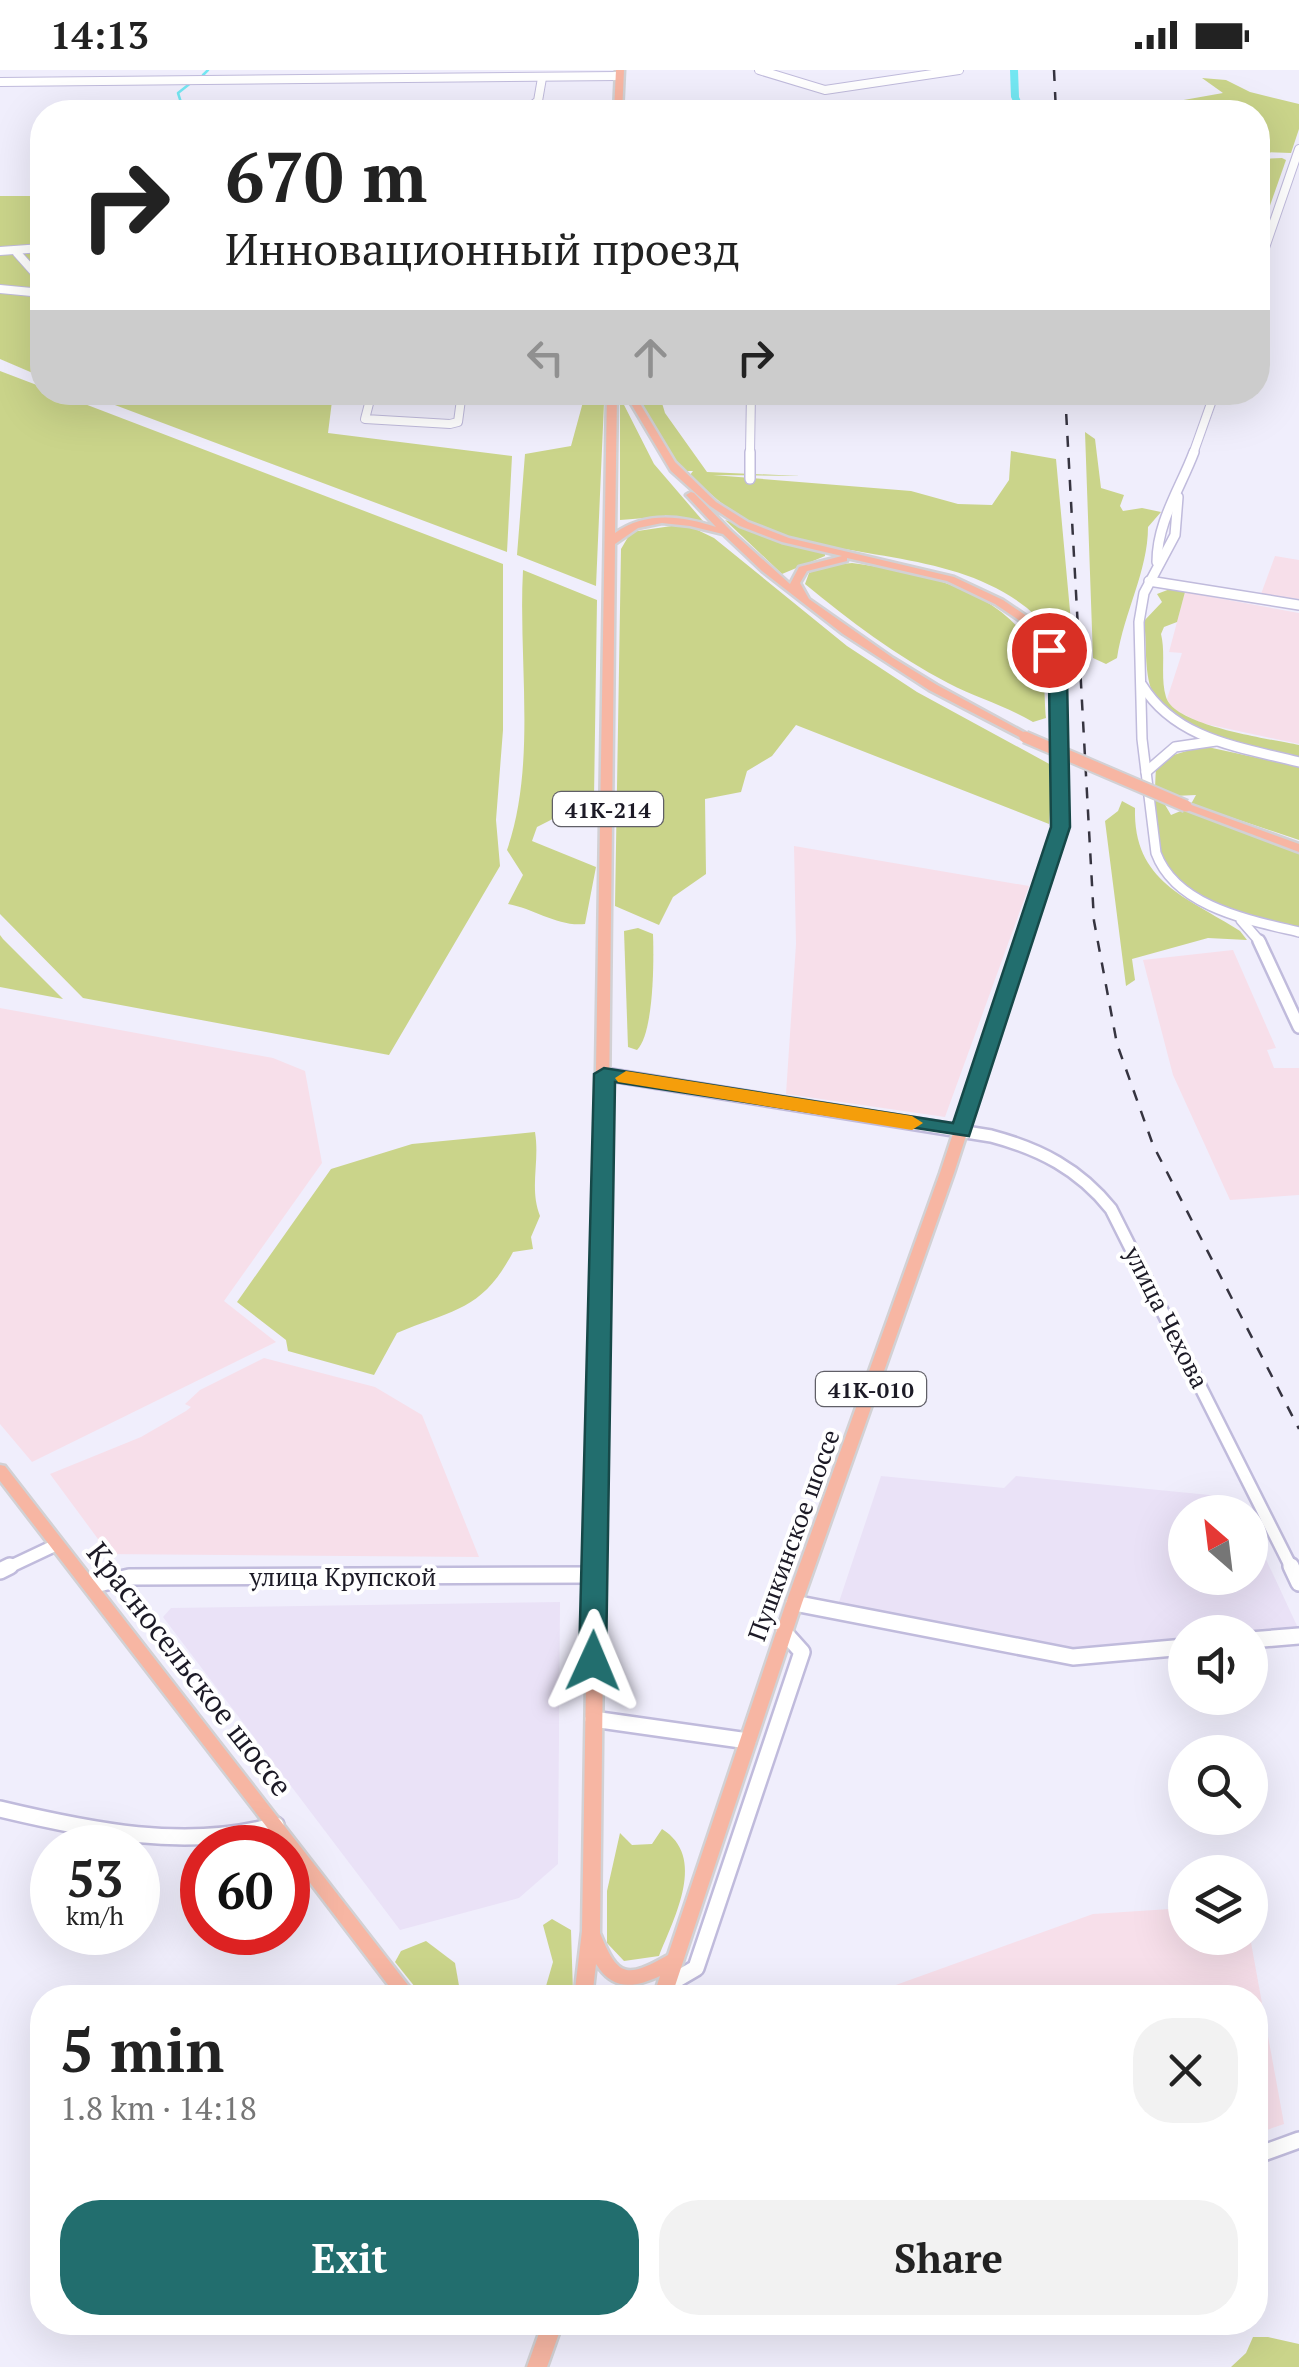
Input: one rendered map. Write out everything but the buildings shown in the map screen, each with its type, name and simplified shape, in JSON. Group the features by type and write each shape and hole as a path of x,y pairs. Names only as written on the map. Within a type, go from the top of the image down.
{"main road":[{"path":"618,100 619,73"},
{"name":"41К-214","path":"585,1985 591,1930 612,405"},
{"path":"636,405 671,464 724,534 806,604 930,687 1025,737 1186,806 1299,848"},
{"path":"671,464 713,504 744,524 786,540 874,560"},
{"path":"610,543 630,526 660,520 691,522 724,534"},
{"path":"806,604 795,583 808,566 830,560 874,560"},
{"name":"Пушкинское шоссе","path":"666,1985 794,1603 961,1131 1060,827 1058,678 1041,636 1013,610 950,579 874,560"},
{"name":"Красносельское шоссе","path":"0,1470 94,1586 400,1985"},
{"path":"591,1930 606,1970 618,1977 632,1980 654,1973 676,1959"},
{"path":"536,2367 548,2335"}],"street":[{"path":"759,70 825,90 960,70"},
{"path":"0,82 205,77 542,78 619,73"},
{"path":"538,100 542,78"},
{"path":"1270,233 1299,150"},
{"path":"0,251 30,250"},
{"path":"17,252 30,267"},
{"path":"0,289 30,292"},
{"path":"368,405 364,418 370,421 450,424 458,422 460,405"},
{"path":"750,479 751,405"},
{"path":"1157,562 1160,526 1178,497 1210,405"},
{"path":"1178,497 1172,542 1157,562 1139,615 1140,682 1153,847 1161,868 1190,892 1234,914 1299,932"},
{"path":"1160,526 1176,528"},
{"path":"1156,540 1172,542"},
{"path":"1149,582 1299,605"},
{"path":"1140,682 1147,697 1173,720 1221,740 1299,762"},
{"path":"1146,772 1175,746 1221,740"},
{"path":"1234,914 1262,945 1299,1027"},
{"path":"1262,945 1272,934 1299,932"},
{"name":"улица Чехова","path":"604,1074 961,1131 1044,1152 1100,1194 1168,1318 1299,1583"},
{"path":"0,1571 58,1544"},
{"name":"улица Крупской","path":"94,1586 129,1578 594,1575"},
{"path":"794,1603 1073,1657 1168,1648"},
{"path":"672,1985 696,1968 802,1652 784,1632"},
{"path":"1268,1639 1299,1636"},
{"path":"592,1719 748,1742"},
{"path":"0,1810 106,1834 248,1833 276,1824"},
{"path":"1268,2151 1299,2140"}],"shaded area":[{"path":"1275,556 1299,560 1299,599 1261,594"},
{"path":"1185,592 1299,613 1299,744 1201,723 1173,709 1167,699 1182,653 1169,652"},
{"path":"794,846 1029,886 945,1117 786,1094 796,944"},
{"path":"1233,950 1276,1048 1267,1050 1274,1068 1299,1068 1299,1195 1230,1200 1173,1075 1143,960"},
{"path":"0,1008 273,1058 305,1071 322,1163 224,1301 276,1342 32,1462 0,1424"},
{"path":"264,1358 375,1387 422,1415 479,1557 99,1554 98,1539 50,1474 141,1437 186,1411 191,1407 185,1404 200,1390"},
{"path":"881,1476 1004,1488 1016,1476 1210,1495 1168,1495 1168,1595 1268,1595 1268,1564 1299,1630 1268,1631 1268,1615 1168,1615 1168,1642 1075,1650 937,1627 839,1602"},
{"path":"560,1602 558,1864 519,1898 400,1930 163,1617 171,1608"},
{"path":"1168,1909 1168,1955 1253,1955 1259,1985 896,1985 1093,1914"},
{"path":"1268,2036 1284,2124 1268,2130"}],"green space":[{"path":"1202,78 1226,80 1250,92 1299,104 1299,129 1291,153 1270,152 1270,100 1184,100 1223,93"},
{"path":"1270,158 1286,160 1270,205"},
{"path":"0,196 30,196 30,372 0,359"},
{"path":"0,371 30,382 30,405 87,405 503,564 503,730 496,820 500,866 389,1055 83,998 0,914"},
{"path":"115,405 332,405 328,433 512,456 507,552"},
{"path":"582,405 604,405 596,586 517,555 525,454 571,446"},
{"path":"620,405 624,405 654,464 703,521 671,516 620,520"},
{"path":"643,405 663,405 707,472 801,476 713,475 911,491 958,504 992,505 1009,480 1011,451 1056,459 1076,676 1042,623 996,588 928,564 819,544 750,522 690,475 693,471 685,471 677,463"},
{"path":"1085,432 1095,439 1101,488 1124,495 1120,506 1123,511 1142,508 1161,512 1148,527 1144,560 1117,658 1106,664 1093,658"},
{"path":"725,520 825,553 825,556 782,574"},
{"path":"685,524 714,538 847,646 917,692 1053,766 1049,824 796,725 772,756 747,771 741,792 705,799 706,874 673,897 659,925 615,906 621,549 631,532"},
{"path":"852,563 932,579 983,600 1005,615 1024,634 1041,663 1046,718 1033,722 929,673 805,584 809,573 823,566"},
{"path":"523,570 597,600 594,798 537,827 532,841 596,867 585,924 565,923 508,904 523,875 507,850 516,817 524,747"},
{"path":"1170,589 1185,592 1177,622 1164,627 1161,634 1164,689 1173,707 1225,730 1299,745 1299,757 1217,735 1177,717 1162,705 1149,683 1144,621 1162,602 1157,594"},
{"path":"1203,746 1299,767 1299,840 1191,804 1196,795 1174,796 1155,788 1156,766 1167,757"},
{"path":"1153,799 1164,803 1171,815 1183,810 1299,852 1299,927 1213,904 1183,886 1162,858"},
{"path":"1122,801 1135,808 1143,854 1153,870 1183,897 1240,931 1247,940 1208,938 1132,959 1135,980 1126,986 1105,821 1118,811"},
{"path":"638,928 653,934 653,961 650,1013 637,1050 628,1047 624,931"},
{"path":"0,935 3,939 63,999 0,987"},
{"path":"535,1132 535,1195 540,1216 531,1237 533,1249 513,1252 490,1286 465,1306 397,1333 374,1375 288,1351 286,1340 237,1302 331,1169 412,1144"},
{"path":"662,1829 683,1855 685,1871 679,1906 659,1956 624,1961 607,1943 607,1891 620,1833 632,1845 652,1844"},
{"path":"552,1919 571,1930 573,1985 546,1985 553,1962 543,1925"},
{"path":"426,1941 455,1963 459,1985 413,1985 395,1962 401,1951"},
{"path":"1253,2337 1299,2344 1299,2367 1231,2367 1246,2353"}],"waterway":[{"path":"203,75 208,70"},
{"path":"1014,70 1016,100"},
{"path":"180,100 178,93 192,82"}],"railway":[{"path":"1054,70 1055,100"},
{"path":"1066,405 1094,921 1117,1044 1153,1145 1299,1429"}],"slow traffic":[{"path":"626,1078 912,1123"}],"route":[{"path":"593,1661 604,1074 961,1131 1060,827 1058,678 1049,650"}]}
